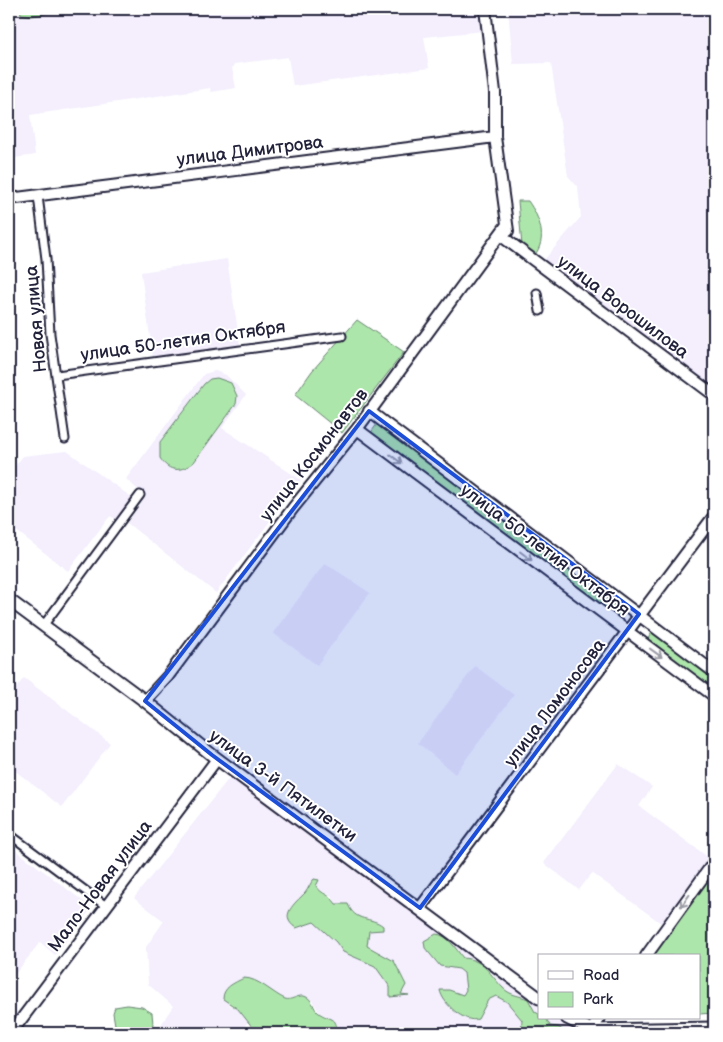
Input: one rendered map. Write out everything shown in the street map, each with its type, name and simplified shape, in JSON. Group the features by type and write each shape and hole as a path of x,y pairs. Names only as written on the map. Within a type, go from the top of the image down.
{"main road":[{"name":"улица Ворошилова","path":"486,9 495,92 495,137 503,231 512,244 714,395"},
{"name":"улица Димитрова","path":"9,200 495,137"},
{"name":"улица Космонавтов","path":"145,701 168,676 293,508 357,429 503,231"},
{"name":"улица 50-летия Октября","path":"369,411 714,672"},
{"name":"улица 50-летия Октября","path":"357,429 714,696"},
{"name":"улица Ломоносова","path":"420,908 714,516"},
{"name":"улица 3-й Пятилетки","path":"9,600 145,701 216,759 420,908 538,997"},
{"name":"Мало-Новая улица","path":"11,1033 216,759"},
{"path":"647,954 714,862"},
{"path":"570,1020 590,1032 714,1028"},
{"path":"590,1032 599,1020"}],"street":[{"name":"Новая улица","path":"38,196 46,259 50,334 66,439"},
{"path":"537,293 540,311"},
{"name":"улица 50-летия Октября","path":"57,374 342,336"},
{"path":"44,626 140,495"},
{"path":"9,834 106,906"}],"highlighted area":[{"path":"369,411 639,614 420,908 212,755 145,701"}],"shaded area":[{"path":"73,9 481,9 483,31 424,37 429,68 293,86 288,57 234,64 232,68 236,88 211,92 210,88 30,115 35,155 14,158 9,112 9,39 12,28 10,17"},
{"path":"508,9 714,9 714,391 543,261 581,217 578,187 568,176 551,63 513,64"},
{"path":"227,259 240,345 153,358 141,272"},
{"path":"215,371 226,375 246,395 222,428 301,480 216,593 127,523 146,497 126,479 204,374"},
{"path":"67,451 134,499 118,520 110,516 68,571 9,525 9,474 23,456"},
{"path":"325,563 370,593 317,665 273,633"},
{"path":"475,666 514,695 455,774 418,743"},
{"path":"24,678 110,743 62,807 9,766 9,697"},
{"path":"618,764 652,787 639,806 709,858 661,923 592,873 579,890 544,863"},
{"path":"230,777 538,1005 538,1014 535,1012 528,999 511,994 502,987 489,969 471,959 464,958 450,942 436,934 426,939 427,950 440,966 459,969 464,973 466,990 463,995 453,991 440,994 453,1009 469,1020 475,1021 478,1019 487,1000 496,996 507,1002 522,1020 521,1033 337,1033 337,1024 334,1020 320,1013 312,1000 303,996 285,999 248,978 244,978 234,982 225,990 229,1005 238,1009 249,1020 240,1033 156,1033 173,1006 148,984 146,947 164,921 134,898","holes":["317,883 318,889 332,896 336,904 347,904 355,915 361,919 372,921 380,931 369,931 367,946 394,961 405,981 405,988 400,994 405,995 394,996 389,994 390,987 375,966 339,948 336,942 314,922 295,928 291,924 289,909 309,888"]},
{"path":"9,845 92,908 55,955 40,942 9,982"},
{"path":"547,1020 559,1020 577,1033 567,1033 558,1027 550,1026"}],"green space":[{"path":"20,9 73,9 32,16 21,14"},
{"path":"518,201 528,201 539,221 541,243 534,256 522,246"},
{"path":"357,320 404,352 342,433 295,395 312,371"},
{"path":"217,378 231,383 237,396 236,404 194,462 180,469 167,466 160,458 160,442 204,384 210,379"},
{"path":"377,424 624,608 618,617 370,434"},
{"path":"653,631 714,676 714,690 647,640"},
{"path":"714,870 714,1013 700,1014 700,954 653,954"},
{"path":"314,879 319,880 316,886 336,904 348,904 351,910 359,917 383,926 383,930 369,931 367,946 394,961 406,985 401,994 409,995 390,997 390,987 375,966 343,952 336,942 314,922 296,928 291,923 288,919 290,910"},
{"path":"436,934 444,937 463,958 471,959 482,965 506,991 528,999 535,1012 538,1014 538,1020 547,1020 550,1026 558,1027 567,1033 553,1033 548,1029 537,1029 533,1033 521,1033 522,1020 507,1002 496,996 488,1000 478,1019 473,1020 461,1015 449,1006 440,990 449,990 463,995 466,990 464,973 459,969 440,966 425,948 424,941"},
{"path":"244,978 260,983 285,999 301,996 307,997 319,1013 336,1023 337,1033 291,1033 282,1030 272,1033 257,1033 238,1009 223,999 227,988"},
{"path":"127,1005 142,1007 152,1013 153,1024 148,1033 126,1033 115,1025 113,1013 115,1007"}]}
